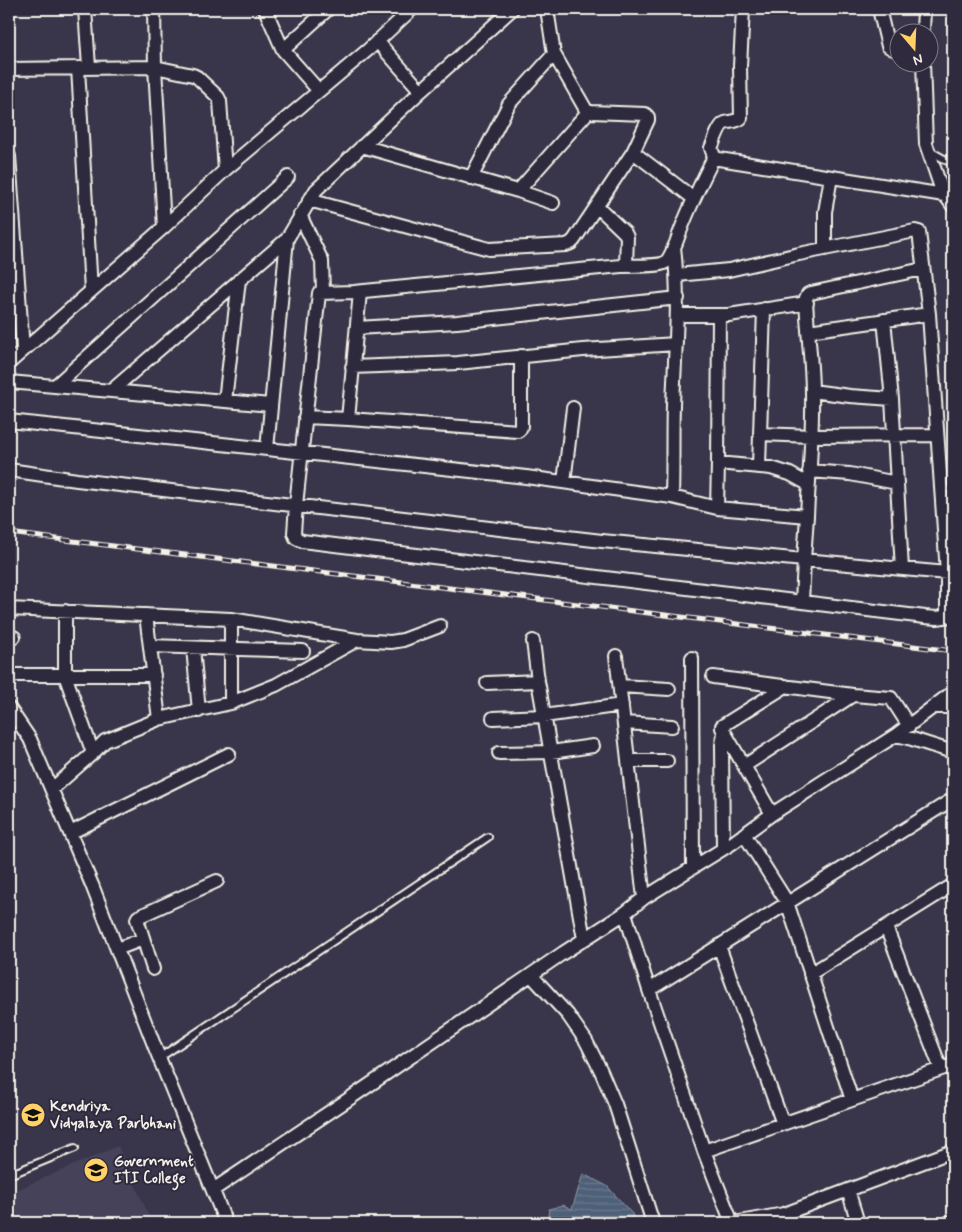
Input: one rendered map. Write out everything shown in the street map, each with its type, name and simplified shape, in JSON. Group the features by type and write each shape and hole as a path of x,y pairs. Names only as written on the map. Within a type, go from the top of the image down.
{"street":[{"path":"85,9 83,68 91,290"},
{"path":"154,9 155,67 164,227"},
{"path":"266,9 282,50 319,91"},
{"path":"282,50 328,9"},
{"path":"9,363 164,227 225,170 412,9"},
{"path":"111,391 286,239 316,190 512,9"},
{"path":"547,9 554,54 588,112"},
{"path":"715,159 711,148 721,126 741,118 740,66 743,9"},
{"path":"879,9 890,48"},
{"path":"923,22 924,9"},
{"path":"377,41 421,91"},
{"path":"471,178 509,104 554,54"},
{"path":"9,69 155,67 193,75 220,101 225,170"},
{"path":"924,72 925,139 927,149 944,195 953,206"},
{"path":"309,200 489,249 566,245 574,240 633,152 648,120 647,115 588,112"},
{"path":"518,192 588,112"},
{"path":"362,146 553,203"},
{"path":"633,152 694,198"},
{"path":"9,156 22,350"},
{"path":"944,195 715,159 712,161 694,198 674,248 664,264 626,265 360,292 319,293 294,533 296,538 302,541 925,617 952,616"},
{"path":"55,386 288,177"},
{"path":"825,249 825,212 831,177"},
{"path":"597,206 627,237 626,265"},
{"path":"300,215 322,261 323,292"},
{"path":"677,275 729,270 917,231 920,234 929,314 947,611 952,616"},
{"path":"267,449 286,239"},
{"path":"672,497 673,405 678,298 674,248"},
{"path":"802,602 812,436 812,391 806,298 811,293 923,270"},
{"path":"226,401 239,280"},
{"path":"348,419 360,292"},
{"path":"357,328 451,322 678,298"},
{"path":"677,315 719,315 806,303"},
{"path":"759,466 764,309"},
{"path":"808,332 929,314"},
{"path":"717,508 719,315"},
{"path":"884,320 892,399 902,569"},
{"path":"352,367 458,362 583,350 676,344"},
{"path":"305,417 518,431 521,426 521,356"},
{"path":"9,382 271,406"},
{"path":"812,391 845,396 892,399"},
{"path":"564,482 573,408"},
{"path":"9,421 516,476 672,497 717,508 807,516"},
{"path":"760,434 812,436 937,435"},
{"path":"718,463 770,468 790,474 808,484"},
{"path":"9,470 77,480 602,541 946,573"},
{"path":"809,471 850,474 896,483"},
{"path":"9,608 231,620 357,640 390,642 397,642 440,626"},
{"path":"65,611 66,675 93,753"},
{"path":"146,615 160,720"},
{"path":"231,620 231,703"},
{"path":"52,789 105,741 160,720 231,703 276,685 357,640"},
{"path":"534,641 538,681 584,939"},
{"path":"150,646 303,651"},
{"path":"193,648 199,711"},
{"path":"616,656 644,898"},
{"path":"692,658 693,866"},
{"path":"9,678 16,675 154,675"},
{"path":"713,677 891,698 909,726"},
{"path":"487,683 538,681"},
{"path":"620,686 669,689"},
{"path":"772,814 724,733 722,726 786,686"},
{"path":"213,1190 644,898 896,736 953,692"},
{"path":"744,766 853,695"},
{"path":"493,718 544,716 622,705"},
{"path":"933,707 953,707"},
{"path":"9,708 30,739 52,789 92,884 159,1058 226,1223"},
{"path":"624,723 672,726"},
{"path":"723,848 722,745 724,733"},
{"path":"896,736 953,752"},
{"path":"499,753 551,752 593,746"},
{"path":"70,833 228,754"},
{"path":"628,761 667,761"},
{"path":"649,990 953,799"},
{"path":"744,834 787,902 852,1100"},
{"path":"154,970 137,922 138,917 217,881"},
{"path":"810,974 953,885"},
{"path":"624,913 704,1151 733,1223 784,1218 848,1190 953,1152"},
{"path":"704,1151 947,1067 886,927"},
{"path":"117,949 143,939"},
{"path":"719,946 783,1124"},
{"path":"531,975 568,1014 590,1048 615,1104 653,1223"},
{"path":"848,1190 858,1223"},
{"path":"948,1223 953,1221"}],"lane":[{"path":"927,149 953,164"},
{"path":"159,1058 488,837"},
{"path":"9,1175 76,1148"}],"shaded area":[{"name":"Government ITI College","path":"118,1146 152,1223 9,1223 9,1193"}],"water":[{"path":"583,1174 607,1186 633,1215 631,1223 547,1223 549,1209 563,1205 572,1209"}],"railway":[{"path":"9,533 953,651"}],"place":[{"name":"Kendriya Vidyalaya Parbhani","path":"33,1115"},
{"name":"Government ITI College","path":"96,1170"}]}
